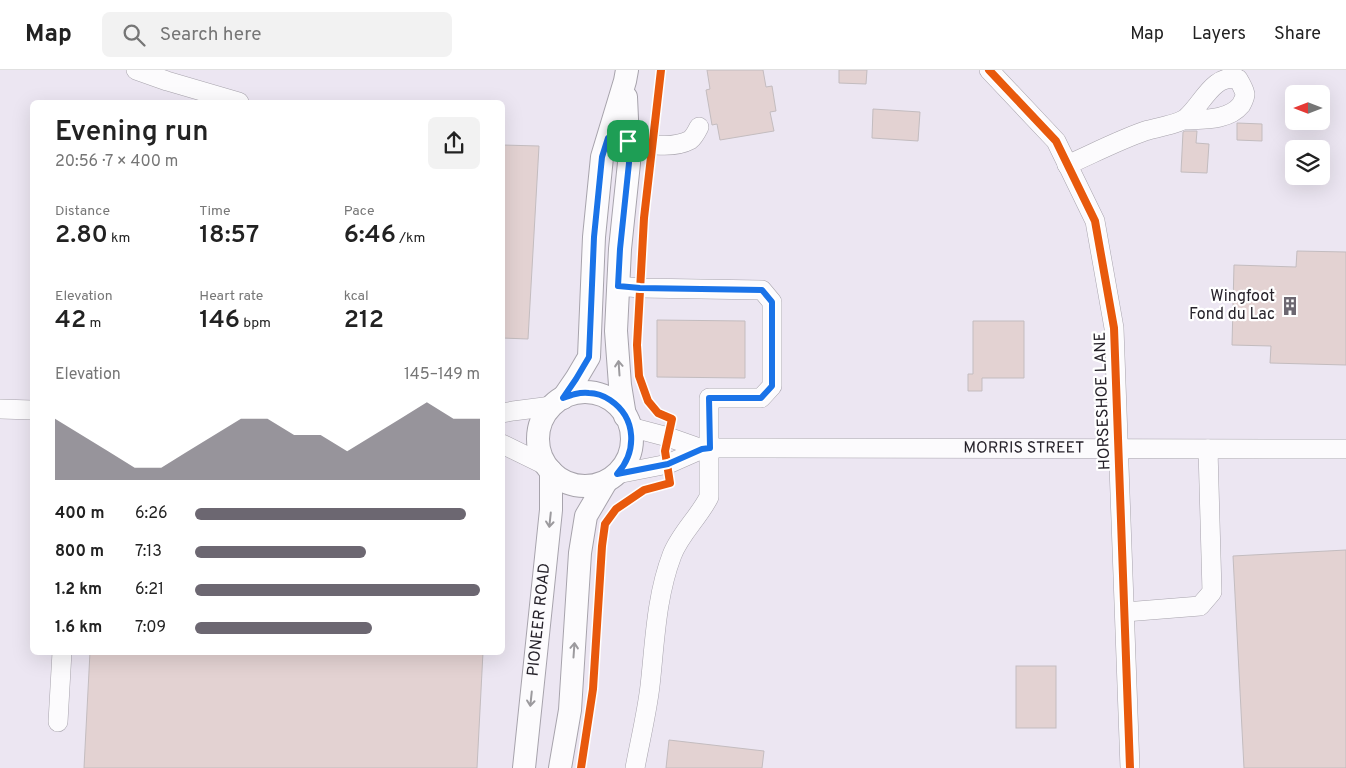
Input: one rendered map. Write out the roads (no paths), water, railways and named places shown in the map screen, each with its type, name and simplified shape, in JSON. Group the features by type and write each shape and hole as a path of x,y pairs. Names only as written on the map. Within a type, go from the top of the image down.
{"main road":[{"path":"618,139 602,157 594,237 589,357 576,379 546,414 541,425 538,440 540,452 548,468 562,481 576,486 591,486 611,478 623,468 631,449 632,440 620,385 616,331 620,249 629,163 618,139 626,76"},
{"path":"557,402 576,393 591,393 604,397 616,404 628,421"},
{"name":"PIONEER ROAD","path":"524,768 551,510 548,468"},
{"name":"PIONEER ROAD","path":"560,768 570,710 580,553 586,516 611,478"}],"street":[{"path":"136,70 231,100"},
{"name":"HORSESHOE LANE","path":"989,70 1056,141 1095,221 1099,240 1114,328 1130,768"},
{"path":"1067,166 1144,131 1185,120"},
{"path":"618,139 652,144 680,144 692,139 699,127"},
{"path":"618,286 762,290 772,302 772,386 761,398 709,398 706,449 709,497 673,553 661,592 655,630 650,688 636,768"},
{"path":"505,413 557,402"},
{"path":"0,409 30,410"},
{"name":"MORRIS STREET","path":"628,421 668,437 706,449 1346,449"},
{"path":"505,446 548,468"},
{"name":"MORRIS STREET","path":"611,478 668,464 706,449"},
{"path":"1125,612 1200,606 1212,592 1208,449"},
{"path":"58,722 62,655"}],"place":[{"name":"Wingfoot Fond du Lac","path":"1290,306"}]}
